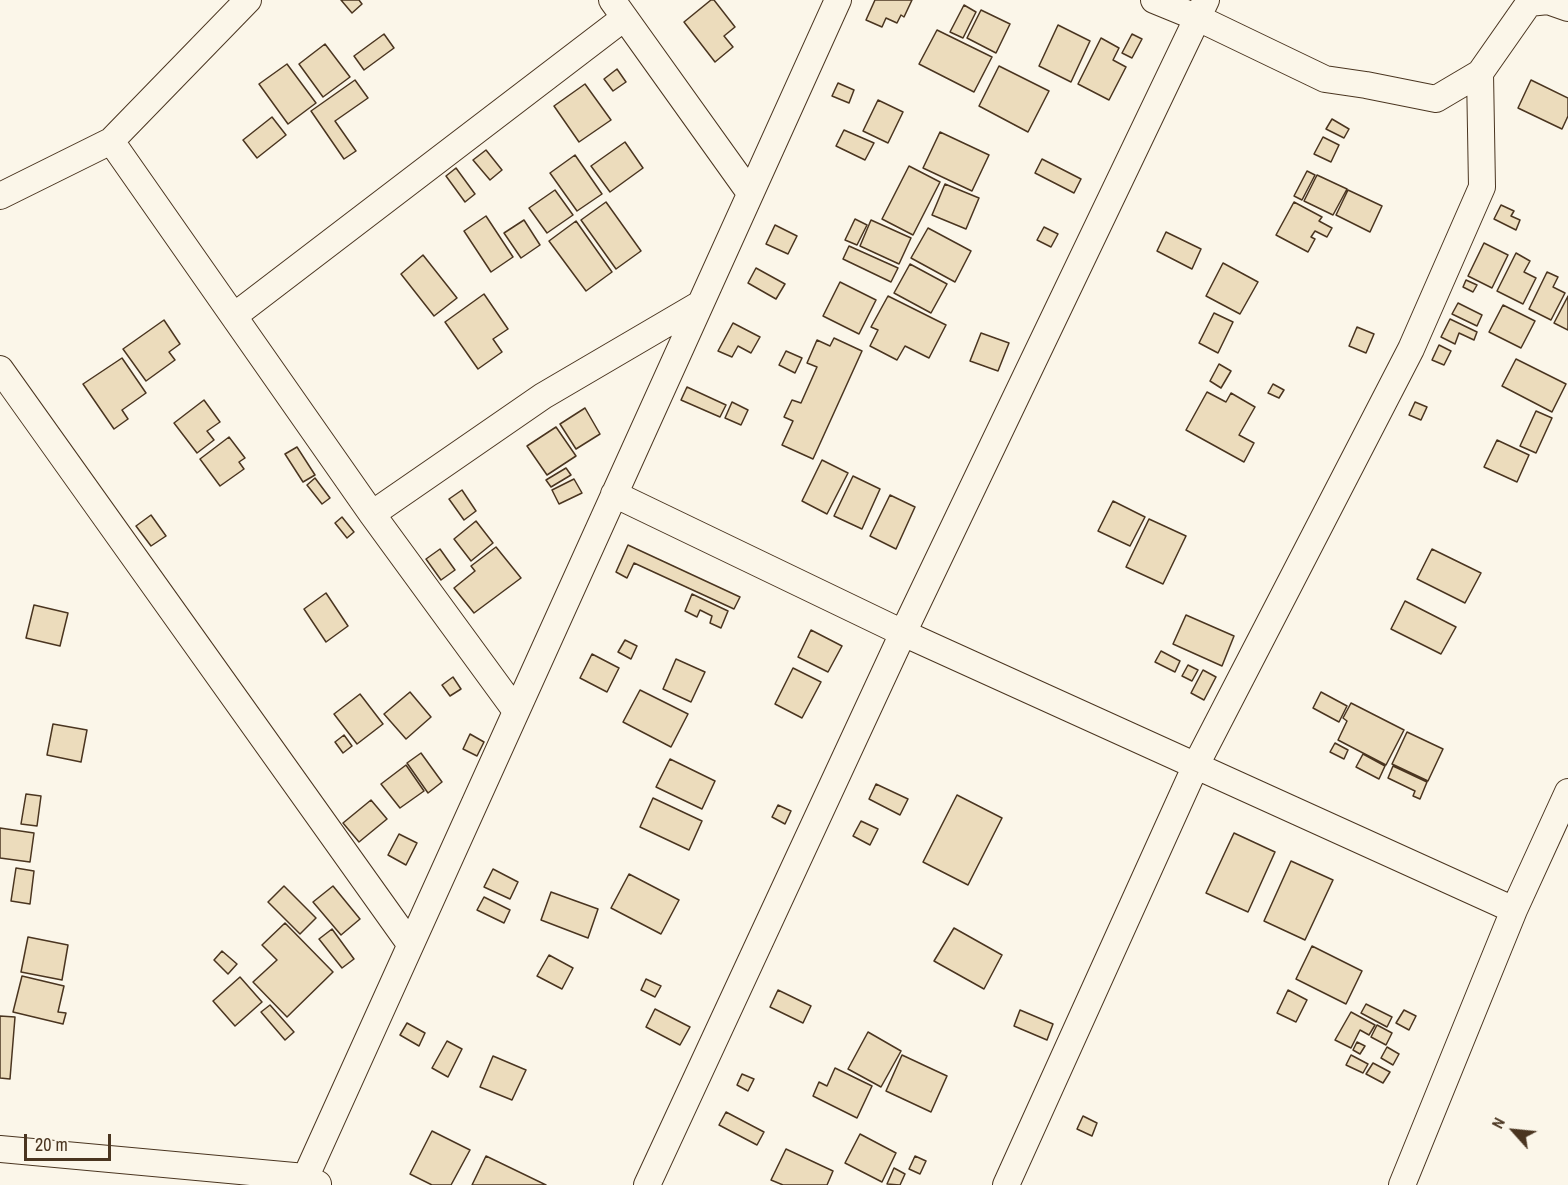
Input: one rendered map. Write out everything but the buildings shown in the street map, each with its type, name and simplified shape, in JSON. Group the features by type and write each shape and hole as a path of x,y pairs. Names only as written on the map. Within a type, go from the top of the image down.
{"street":[{"path":"0,196 111,141 248,0"},
{"path":"0,1149 309,1182 410,944 838,0"},
{"path":"1154,0 1202,9 1325,80 1366,85 1436,99 1480,73 1529,3 1548,1 1568,8"},
{"path":"234,316 618,9 750,193"},
{"path":"647,1185 903,633 1202,9"},
{"path":"1006,1185 1196,765 1412,349 1482,188 1480,73"},
{"path":"111,141 372,514 516,711"},
{"path":"372,514 543,396 700,304"},
{"path":"0,369 410,944"},
{"path":"614,494 903,633 1514,910"},
{"path":"1402,1185 1514,910 1568,792"}]}
